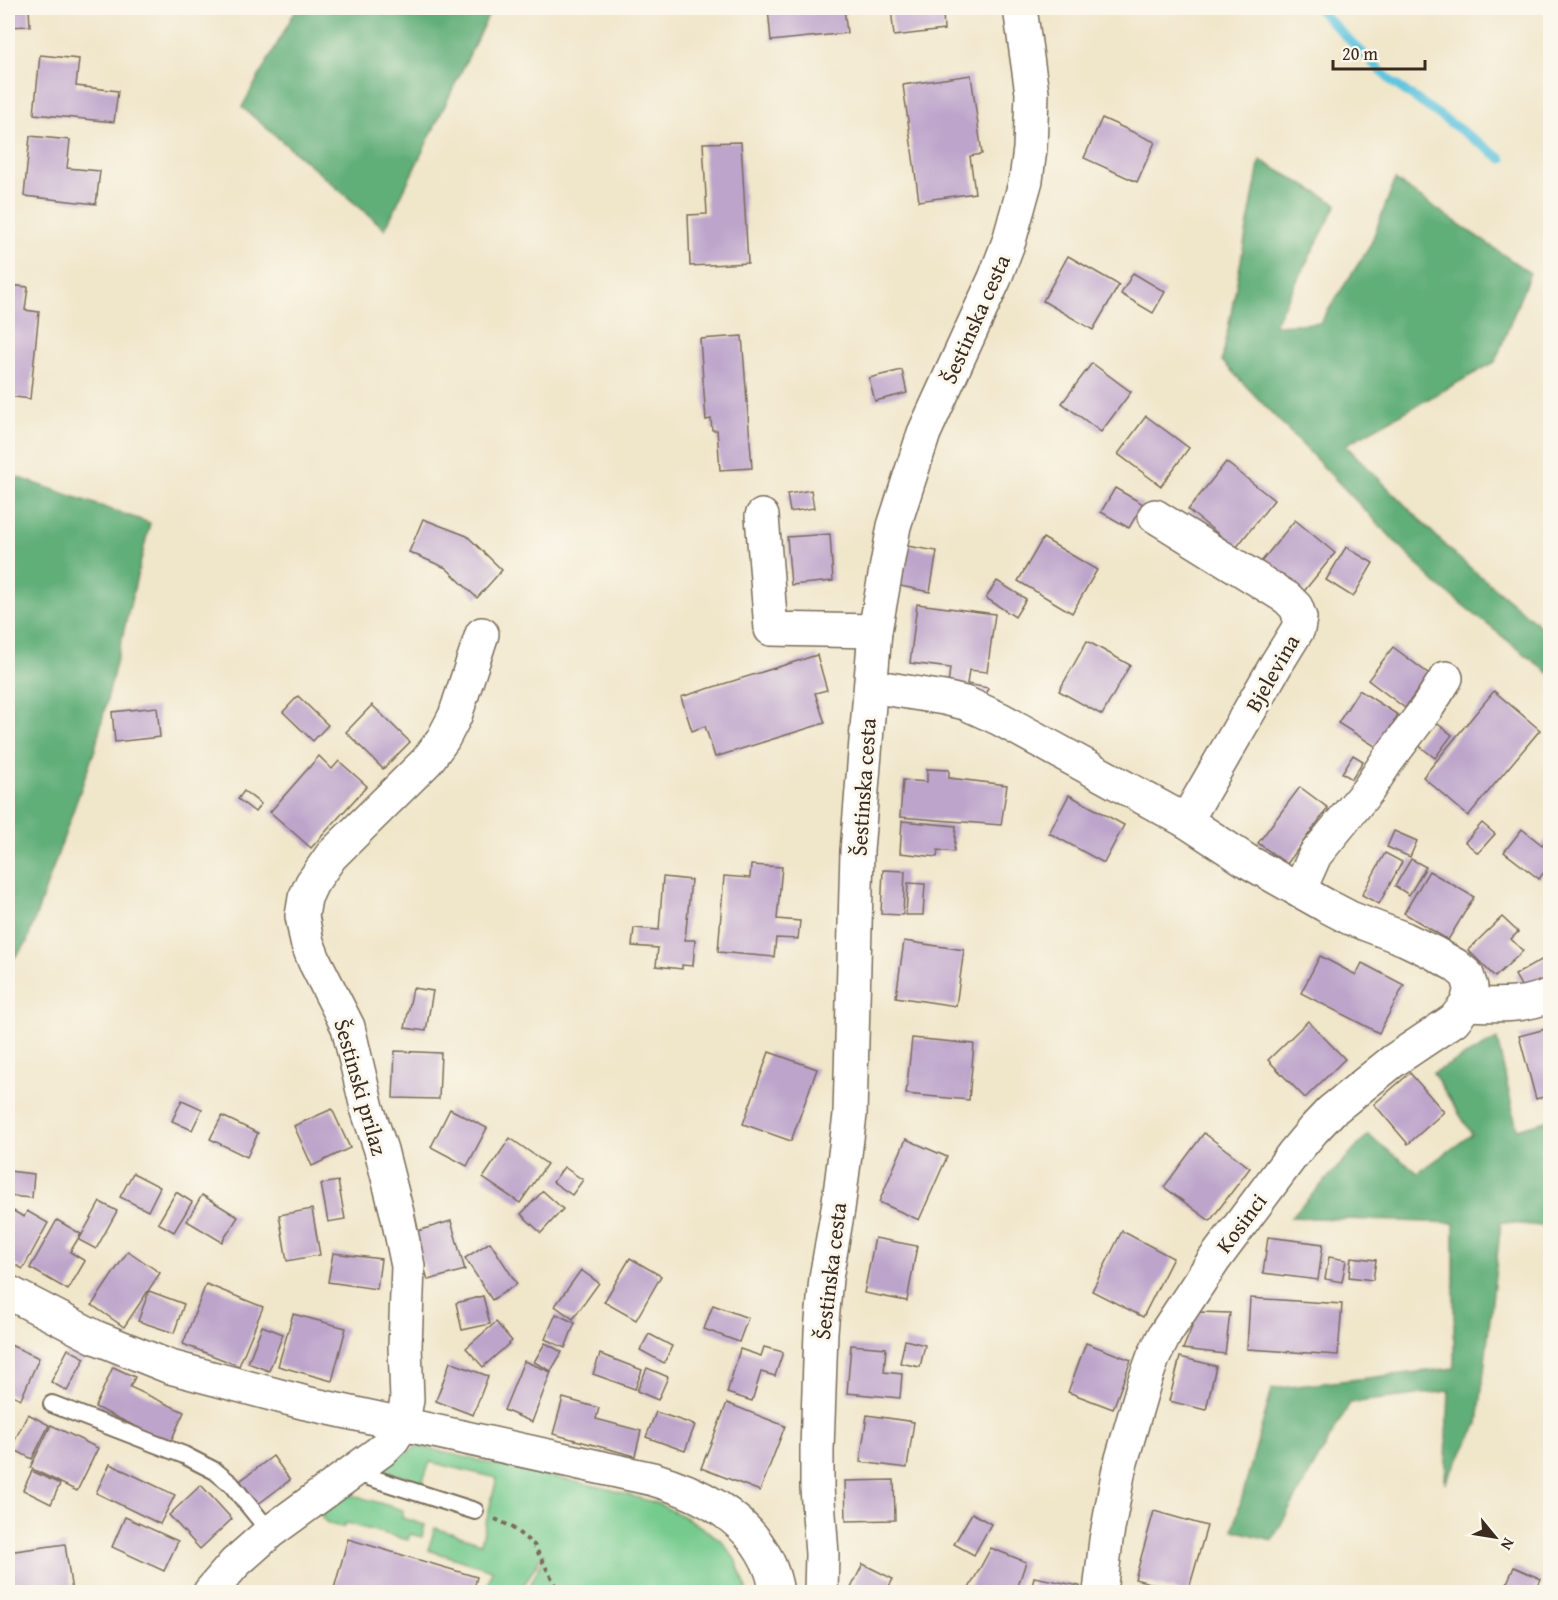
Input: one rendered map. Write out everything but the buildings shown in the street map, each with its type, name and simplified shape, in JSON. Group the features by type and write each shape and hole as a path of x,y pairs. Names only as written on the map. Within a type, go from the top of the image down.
{"street":[{"name":"Šestinska cesta","path":"820,1593 822,1554 817,1488 817,1449 821,1332 826,1278 838,1209 850,1115 857,851 875,631 894,526 924,433 995,278 1009,241 1026,180 1030,149 1032,93 1020,8"},
{"path":"762,516 771,629 875,631"},
{"name":"Bjelevina","path":"1155,516 1287,598 1296,607 1300,618 1298,629 1186,821"},
{"name":"Šestinski prilaz","path":"402,1425 407,1400 405,1346 408,1266 404,1243 381,1150 367,1108 348,1027 314,960 307,942 302,916 305,898 312,883 331,856 427,761 443,739 455,716 482,634"},
{"path":"1299,891 1315,855 1368,790 1446,678"},
{"path":"871,686 944,698 981,710 1060,751 1186,821 1247,861 1299,891 1350,918 1424,948 1455,965 1467,975 1471,987 1467,1004 1528,1002 1551,995"},
{"name":"Kosinci","path":"1100,1593 1106,1540 1119,1469 1144,1383 1165,1334 1214,1260 1313,1130 1331,1111 1393,1061 1454,1020 1467,1004"},
{"path":"8,1292 94,1337 170,1367 252,1390 402,1425 652,1479 694,1494 731,1516 760,1546 777,1593"},
{"path":"210,1593 235,1563 270,1532 381,1451 402,1425"}],"lane":[{"path":"52,1404 184,1455 215,1471 231,1484 270,1532"},
{"path":"352,1472 475,1511"}],"path":[{"path":"475,1511 510,1526 534,1545 560,1593"}],"green space":[{"path":"297,8 492,8 385,229 242,107"},
{"path":"1260,160 1337,204 1274,325 1320,323 1370,246 1395,180 1530,273 1495,362 1345,445 1455,555 1550,634 1550,674 1435,583 1222,361"},
{"path":"8,474 150,523 95,749 26,944 8,965"},
{"path":"1497,1039 1517,1129 1550,1120 1550,1227 1501,1222 1478,1424 1445,1483 1449,1391 1350,1403 1272,1540 1233,1530 1272,1389 1454,1368 1454,1223 1291,1217 1368,1135 1418,1173 1472,1134 1433,1073"},
{"path":"418,1446 605,1488 659,1504 721,1540 735,1559 748,1592 527,1592 545,1554 543,1553 520,1592 486,1592 492,1570 428,1550 435,1528 481,1543 497,1478 430,1462 422,1483 379,1468"},
{"path":"346,1493 403,1510 402,1518 425,1525 422,1537 410,1534 408,1540 346,1523 343,1527 327,1523 321,1515"}],"waterway":[{"path":"1317,8 1392,82 1502,159"}]}
